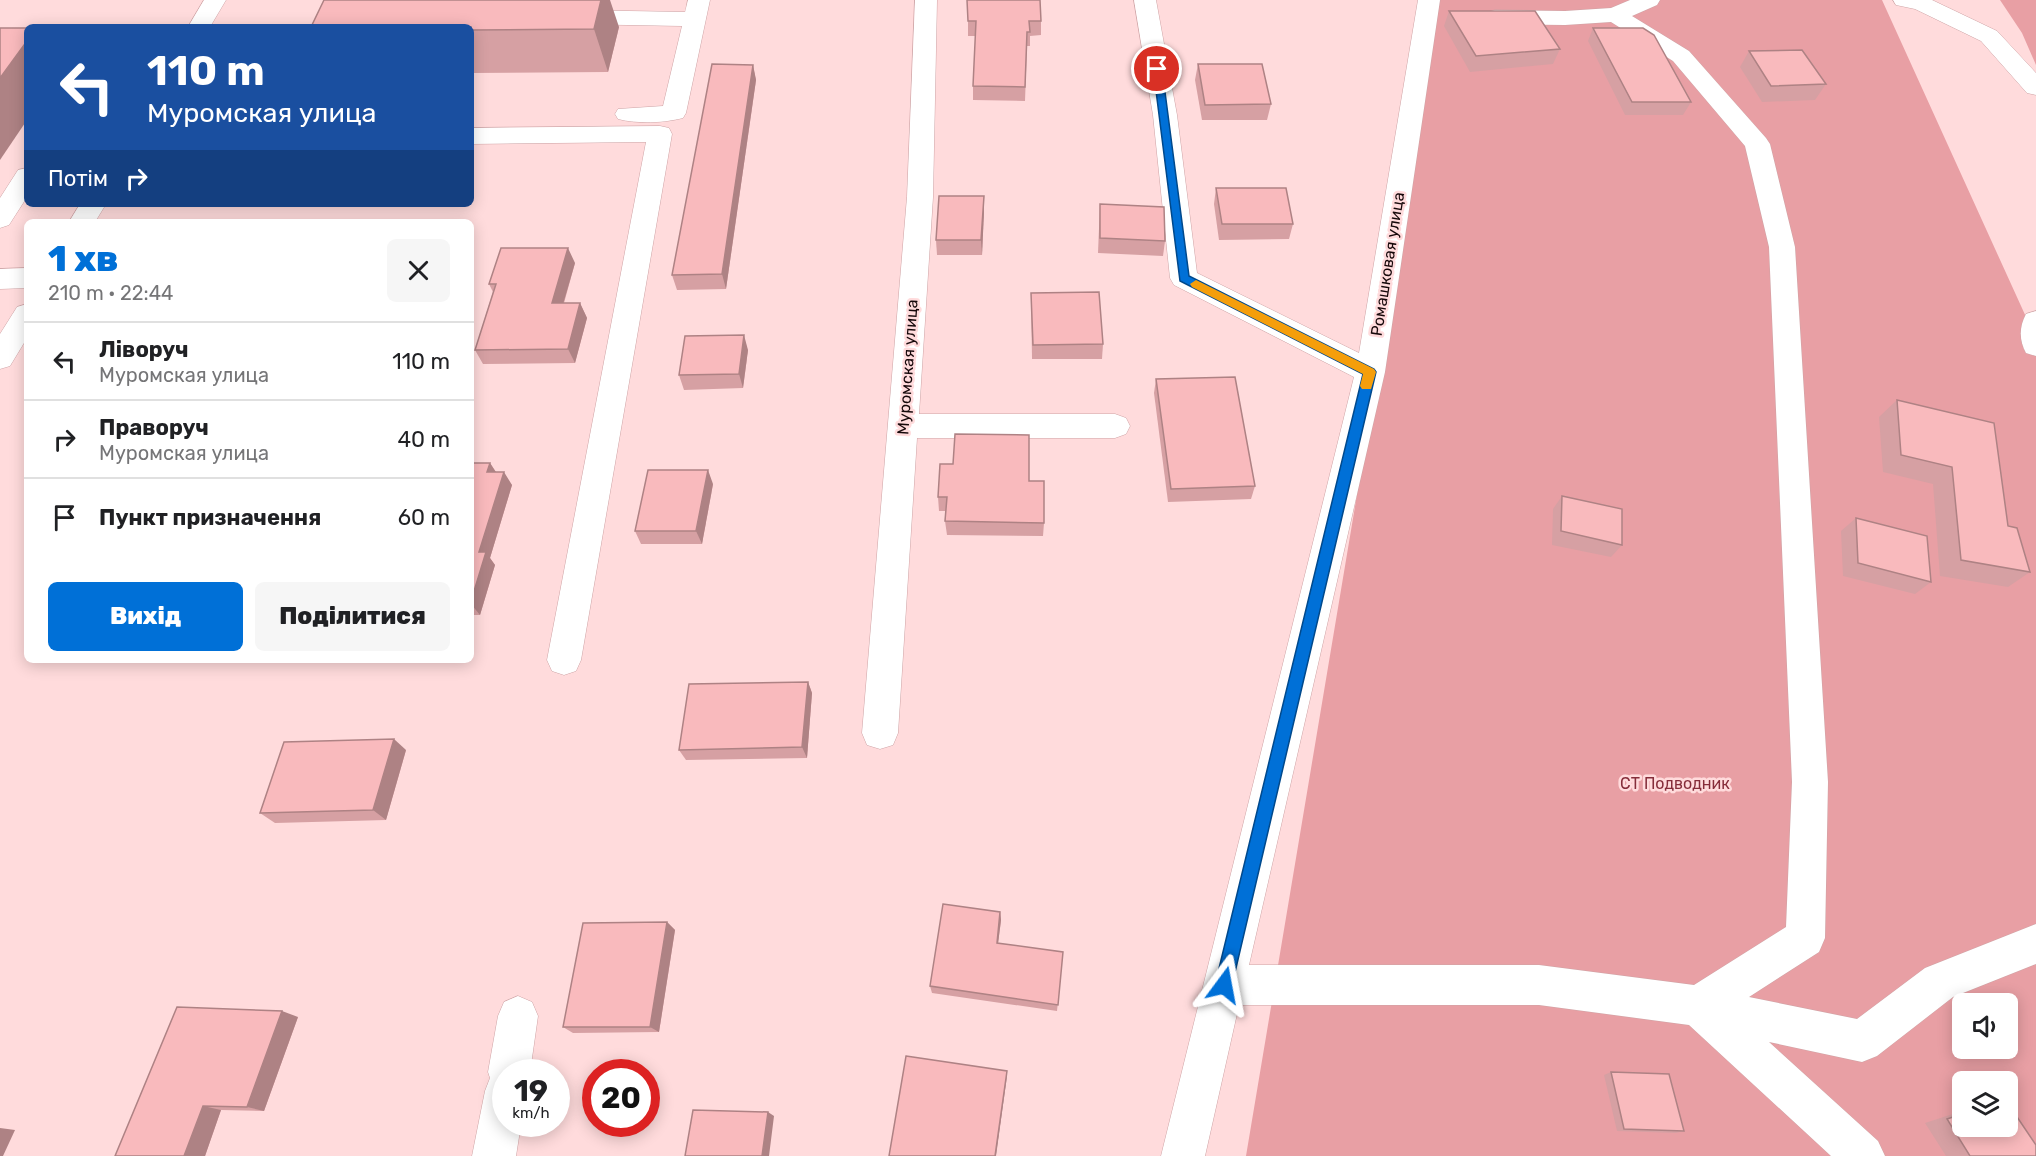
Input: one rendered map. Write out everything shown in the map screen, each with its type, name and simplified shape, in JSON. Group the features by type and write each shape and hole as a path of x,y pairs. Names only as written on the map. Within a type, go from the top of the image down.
{"street":[{"path":"201,24 215,0"},
{"name":"Муромская улица","path":"880,733 920,197 926,0"},
{"path":"1145,0 1164,115 1184,278 1370,372"},
{"path":"1473,17 1565,18 1615,15 1649,0"},
{"path":"1904,0 1922,4 1989,36 2036,88"},
{"path":"474,114 674,113 697,9 556,17"},
{"name":"Ромашковая улица","path":"1183,1156 1370,372 1435,11"},
{"path":"1615,15 1681,56 1757,144 1782,247 1810,782 1805,938 1698,1006"},
{"path":"474,136 660,134 564,660"},
{"path":"0,178 24,177"},
{"path":"0,219 24,182"},
{"path":"0,279 24,278"},
{"path":"3,347 24,318"},
{"path":"2036,321 2034,339 2036,345"},
{"path":"903,426 1115,426"},
{"path":"1224,985 1539,985 1698,1006 1862,1041 1939,982 2029,952"},
{"path":"1698,1006 1863,1156"},
{"path":"510,1059 518,1016"},
{"path":"494,1156 498,1137"}],"green space":[{"name":"СТ Подводник","path":"1440,0 1882,0 2036,339 2036,1156 1246,1156"},
{"path":"2000,0 2036,0 2036,65 2022,33"}],"building":[{"path":"324,0 601,0 594,29 474,30 474,24 312,24"},
{"path":"967,0 1040,0 1041,21 1029,21 1030,32 1027,32 1025,87 973,86 976,21 968,21"},
{"path":"1449,11 1535,11 1560,49 1476,56"},
{"path":"0,28 24,28 24,45 0,78"},
{"path":"1593,28 1643,28 1654,35 1691,102 1632,102"},
{"path":"1802,50 1826,84 1771,86 1749,51"},
{"path":"712,64 753,65 722,274 672,275"},
{"path":"1198,64 1262,64 1271,104 1205,105"},
{"path":"1216,188 1286,188 1293,224 1222,224"},
{"path":"939,196 984,196 981,240 936,240"},
{"path":"1100,204 1164,207 1165,241 1100,238"},
{"path":"501,248 568,248 552,303 580,303 568,349 475,350 496,284 489,284"},
{"path":"1099,292 1103,344 1033,345 1031,293"},
{"path":"744,335 739,374 679,375 685,336"},
{"path":"1235,377 1255,486 1171,489 1156,379"},
{"path":"1897,400 1994,423 2008,526 2017,528 2030,572 1961,560 1952,467 1901,455"},
{"path":"955,434 1029,435 1029,481 1044,481 1044,523 945,521 947,497 938,497 940,464 953,464"},
{"path":"474,463 490,463 487,472 504,472 479,552 486,552 474,591"},
{"path":"648,470 708,470 696,531 635,531"},
{"path":"1562,496 1622,509 1622,545 1561,531"},
{"path":"1856,518 1927,536 1931,582 1858,563"},
{"path":"808,682 802,747 679,750 689,684"},
{"path":"394,739 373,810 260,813 284,742"},
{"path":"943,904 1000,912 997,943 1063,952 1058,1005 930,986"},
{"path":"667,922 650,1027 563,1027 583,923"},
{"path":"177,1007 282,1011 247,1107 203,1106 184,1156 115,1156"},
{"path":"906,1056 1007,1071 995,1156 889,1156"},
{"path":"1611,1072 1669,1074 1684,1131 1624,1129"},
{"path":"693,1110 768,1112 762,1156 685,1156"},
{"path":"1952,1117 1952,1127 1947,1119"},
{"path":"2018,1118 2036,1145 2036,1156 1970,1156 1958,1137 2018,1137"}],"slow traffic":[{"path":"1196,284 1370,372 1367,386"}],"route":[{"path":"1157,69 1184,278 1370,372 1224,985"}]}
